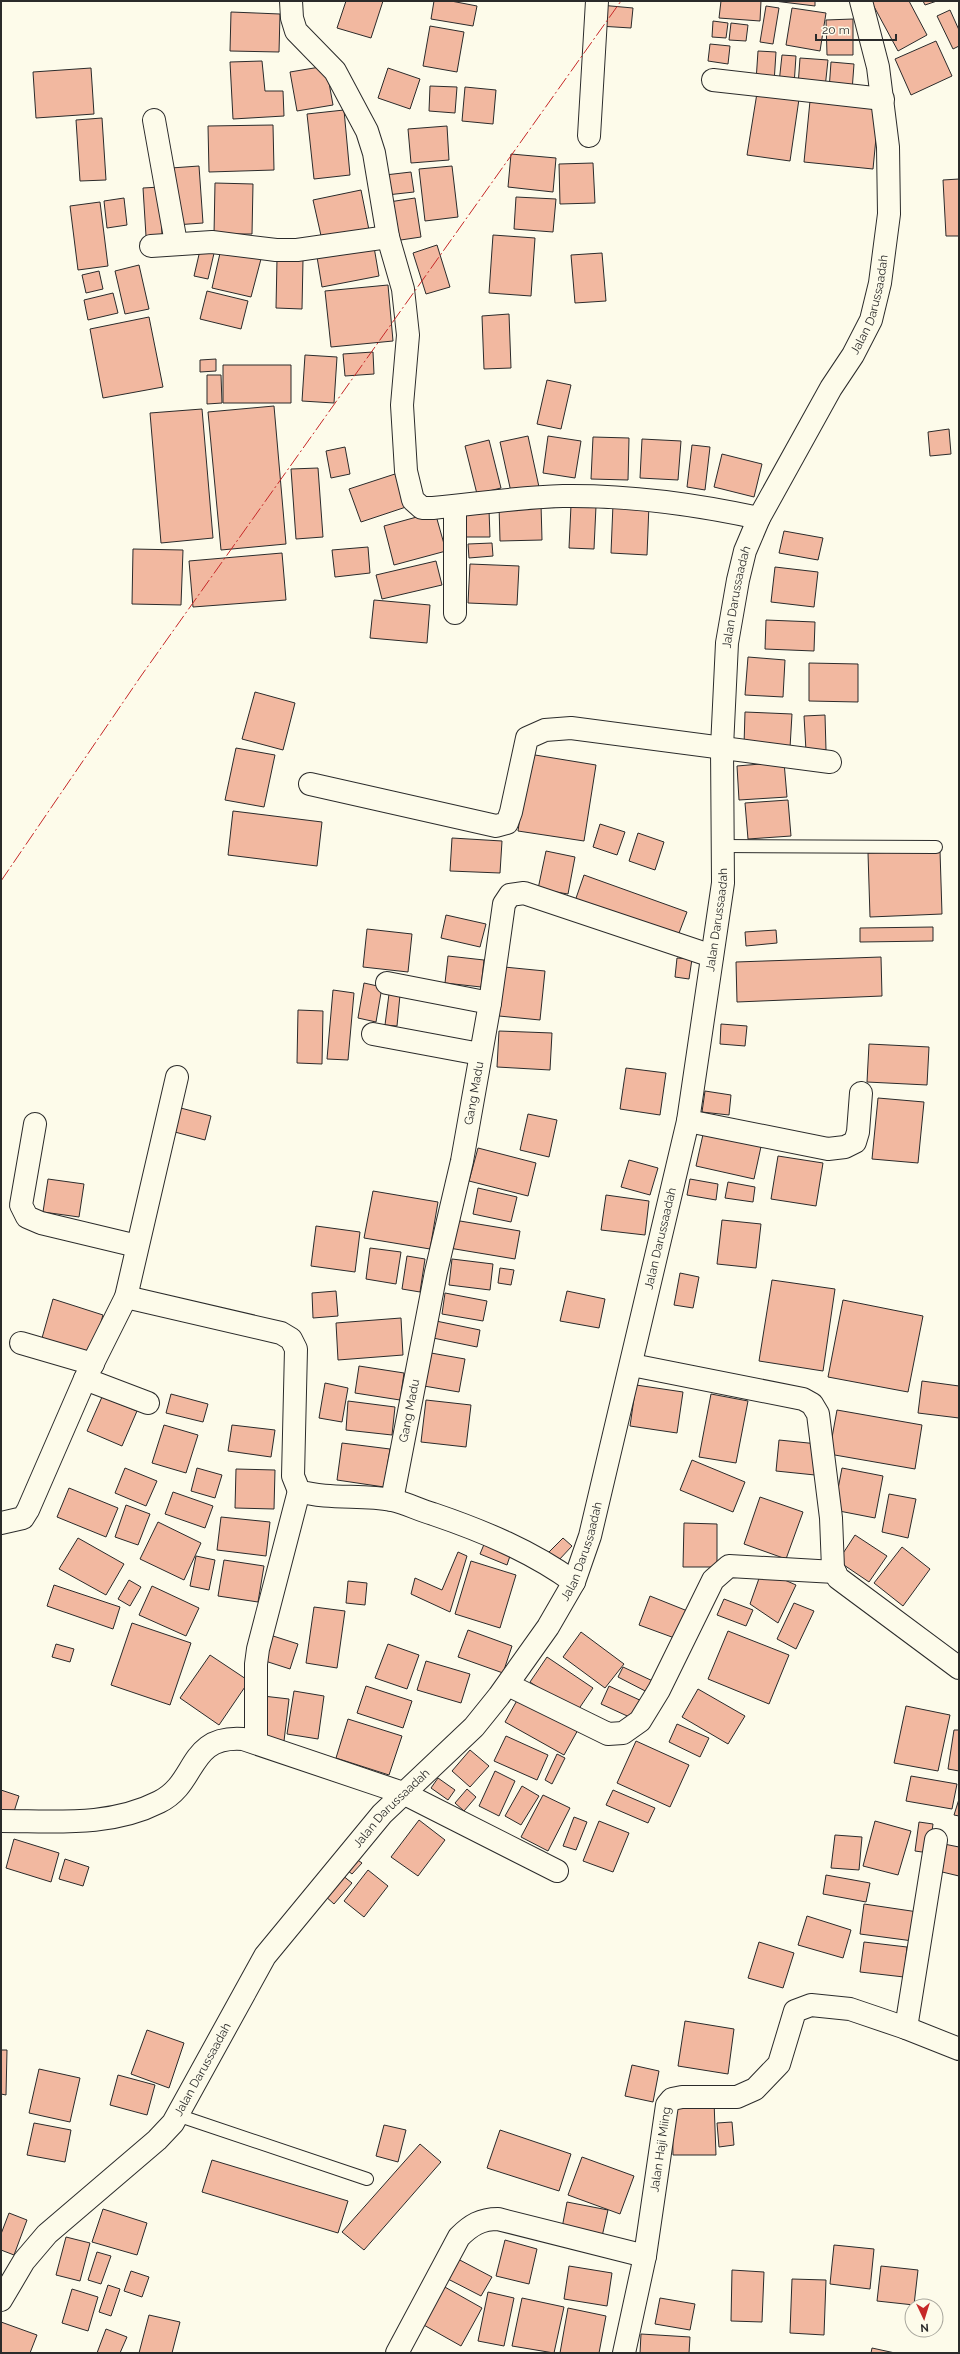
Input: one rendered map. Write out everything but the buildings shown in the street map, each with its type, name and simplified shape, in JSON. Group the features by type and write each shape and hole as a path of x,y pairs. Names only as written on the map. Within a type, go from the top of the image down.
{"street":[{"path":"291,1 292,18 296,31 335,71 367,131 374,153 388,237 403,289 408,335 402,405 406,471 413,500 422,508 541,497 615,498 710,507 759,518"},
{"path":"589,136 597,1"},
{"name":"Jalan Darussaadah","path":"1,2300 24,2261 47,2234 157,2140 177,2115 265,1956 357,1843 403,1793 429,1771 474,1727 508,1685 548,1627 574,1582 590,1536 632,1365 640,1321 664,1228 688,1121 723,883 722,747 727,643 732,611 745,551 759,518 831,388 853,355 871,320 880,284 889,214 888,148 878,67 861,1"},
{"path":"714,80 883,99"},
{"path":"154,120 176,243"},
{"path":"151,246 176,243 224,242 276,250 297,250 388,237"},
{"path":"454,613 455,506"},
{"path":"310,784 496,826 507,822 511,812 527,738 545,730 572,728 830,762"},
{"name":"Gang Madu","path":"392,1500 436,1272 462,1161 490,1002 504,904 510,895 524,894 712,956"},
{"path":"387,983 490,1002"},
{"path":"373,1034 480,1054"},
{"path":"1,1524 23,1518 28,1510 89,1372 126,1297 177,1077"},
{"path":"688,1121 828,1149 845,1147 855,1142 858,1132 861,1093"},
{"path":"35,1124 21,1205 27,1217 41,1223 137,1246"},
{"path":"126,1297 281,1333 291,1339 296,1349 293,1476 299,1491 258,1648 256,1664 256,1742"},
{"path":"21,1343 89,1372 148,1403"},
{"path":"632,1365 803,1399 812,1404 818,1414 820,1428 835,1572 846,1586 959,1668"},
{"path":"299,1491 313,1495 392,1500 462,1524 510,1544 548,1562 574,1582"},
{"path":"508,1685 608,1734 623,1733 640,1720 659,1690 713,1580 729,1566 835,1572"},
{"path":"1,1821 98,1821 119,1818 159,1802 172,1794 206,1747 230,1738 256,1742 403,1793 557,1871"},
{"path":"906,2028 936,1840"},
{"name":"Jalan Haji Miing","path":"624,2353 645,2256 667,2105 672,2099 682,2097 737,2097 755,2089 779,2064 795,2011 811,2005 850,2009 906,2028 959,2049"},
{"path":"398,2353 459,2237 470,2227 484,2219 498,2219 645,2256"}],"lane":[{"path":"722,846 936,847"},
{"path":"177,2115 367,2179"}],"power":[{"path":"1,881 141,676 621,1"}]}
